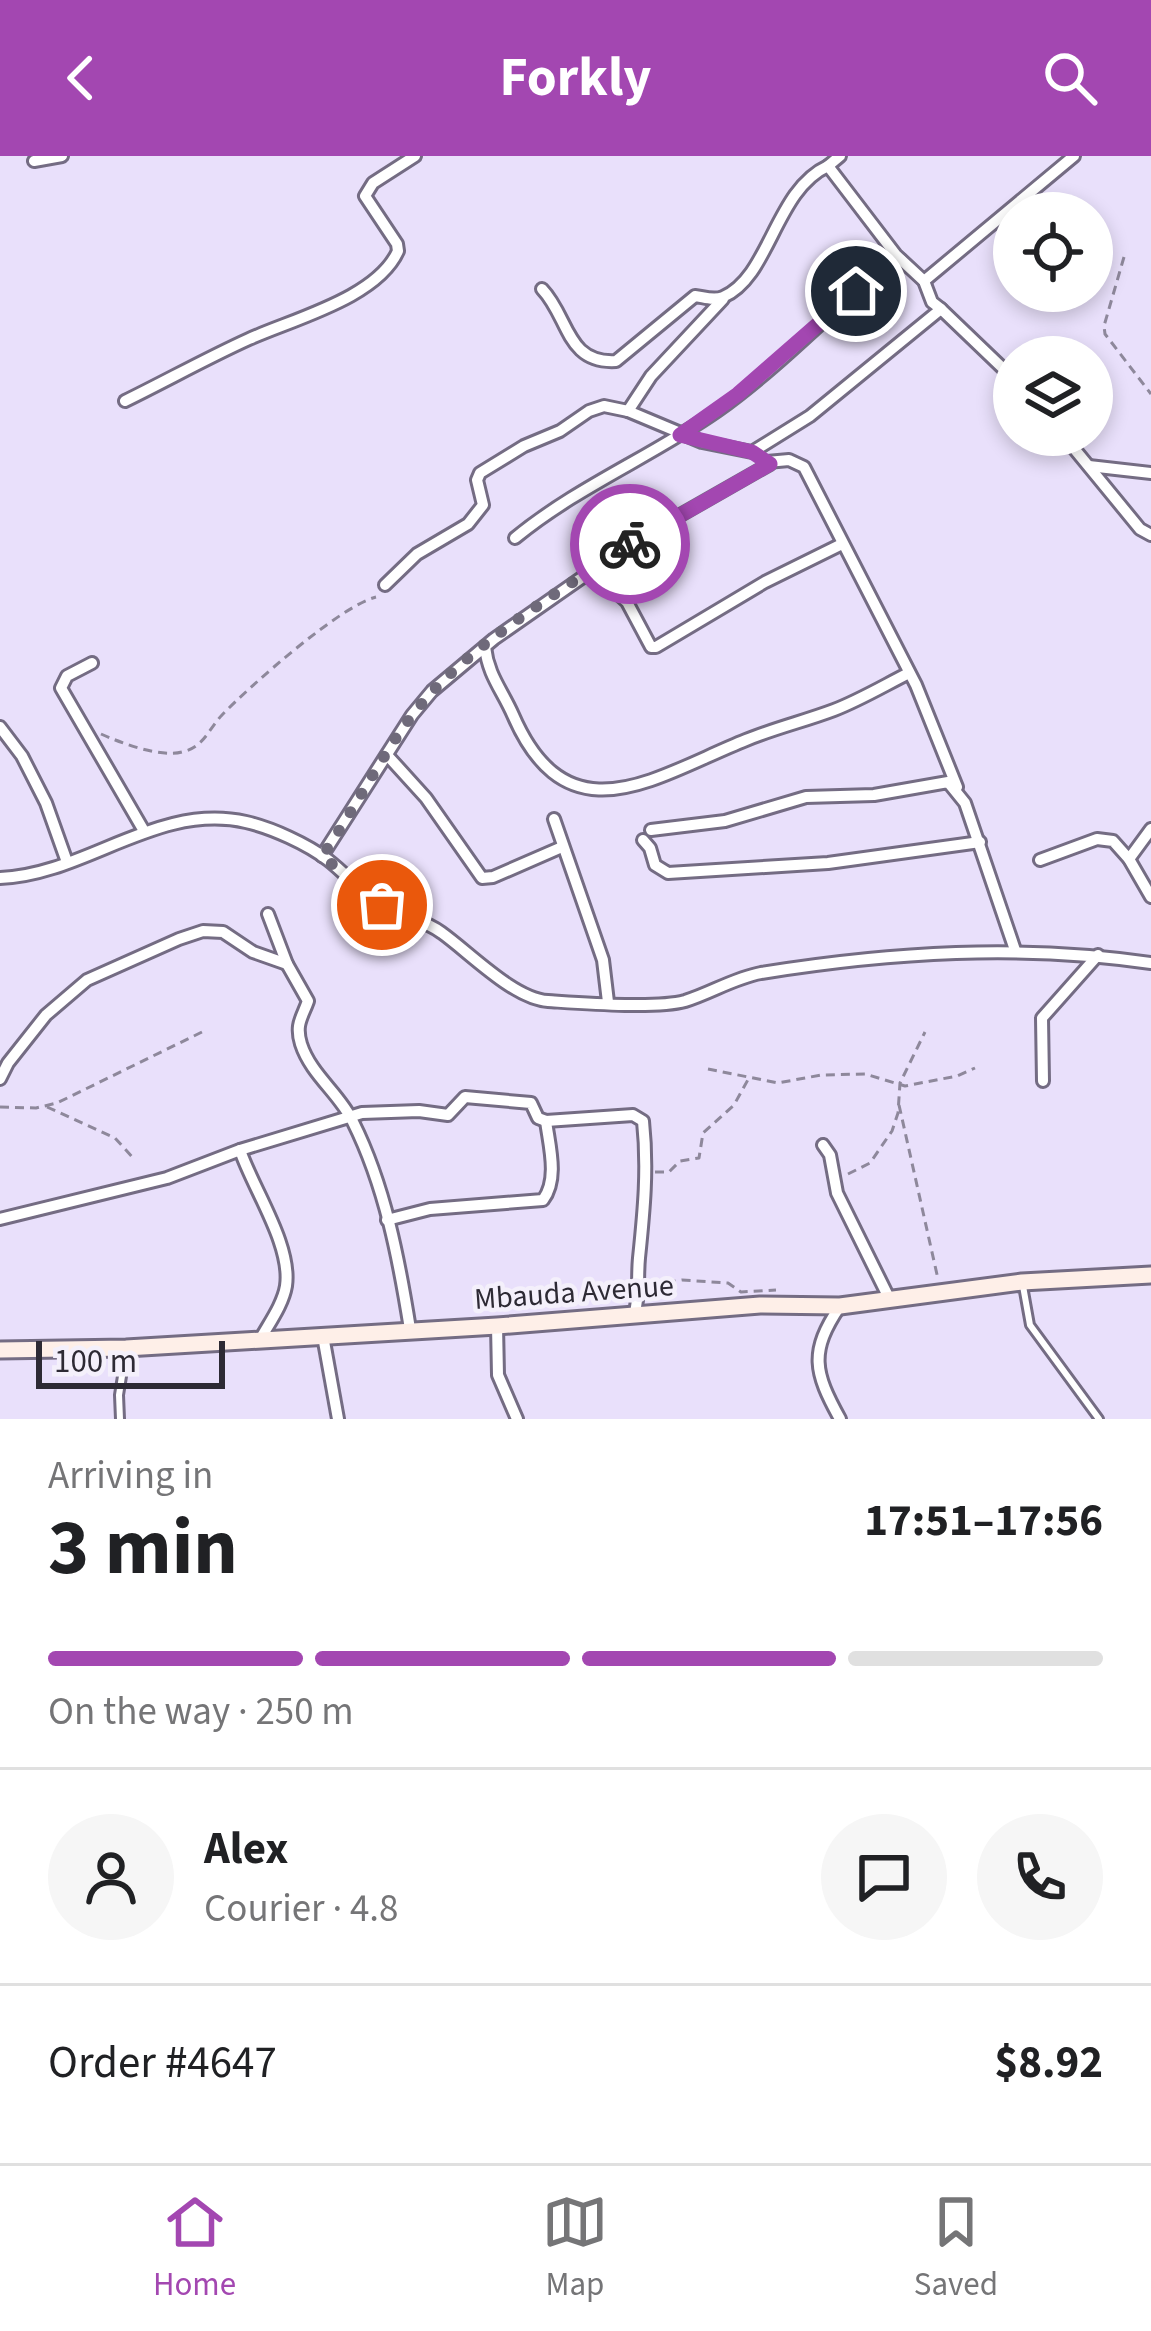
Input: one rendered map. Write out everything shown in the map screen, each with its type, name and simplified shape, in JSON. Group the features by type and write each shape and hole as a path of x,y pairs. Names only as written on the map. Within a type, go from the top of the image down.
{"street":[{"path":"34,161 62,156"},
{"path":"125,401 358,291 386,271 398,244 365,196 373,184 415,156"},
{"path":"628,411 651,376 753,266 800,184 840,156"},
{"path":"924,281 1074,156"},
{"path":"828,166 901,260 924,281 932,302 993,359"},
{"path":"515,538 749,386 884,266 901,260"},
{"path":"542,289 556,304 567,337 579,352 610,362 694,296 725,297"},
{"path":"752,452 810,416 941,309"},
{"path":"386,585 417,554 477,516 483,505 478,477 488,467 596,407 628,411 680,435 752,452 770,464"},
{"path":"1081,456 1140,529 1151,536"},
{"path":"322,856 432,691 592,570 690,507 770,464 790,460 804,467 909,673 980,842 1015,950"},
{"path":"1089,466 1151,473"},
{"path":"592,570 627,602 651,647 656,647 764,582 842,544"},
{"path":"485,647 489,675 547,769 574,784 616,789 666,778 742,741 837,709 909,673"},
{"path":"92,663 67,676 61,688 144,831"},
{"path":"0,727 22,756 46,803 67,862"},
{"path":"387,755 426,798 482,878 562,847"},
{"path":"958,790 948,782 874,795 806,797 725,821 647,835 655,865 665,873 828,862 980,842"},
{"path":"554,819 603,960 608,1002"},
{"path":"0,878 67,862 144,831 193,820 234,820 261,826 322,856 372,898 430,925 524,995 546,1001 675,1003 755,974 900,953 1015,950 1151,963"},
{"path":"1129,859 1151,829"},
{"path":"1040,860 1104,838 1119,845 1151,896"},
{"path":"268,914 287,964 308,1000 297,1024 302,1047 351,1117 387,1220 410,1329"},
{"path":"0,1079 46,1015 87,980 178,939 203,931 223,932 253,952 287,964"},
{"path":"1043,1082 1042,1018 1098,955"},
{"path":"0,1219 167,1178 240,1150 351,1117 392,1110 448,1114 465,1097 531,1103 538,1118 546,1121 638,1116 643,1121 647,1172 634,1316"},
{"path":"387,1220 430,1209 543,1199 551,1188 546,1121"},
{"path":"824,1145 837,1193 890,1300"},
{"path":"240,1150 271,1220 286,1274 286,1290 261,1338"},
{"name":"Mbauda Avenue","path":"0,1350 126,1348 792,1305 840,1306 1022,1282 1151,1275"},
{"path":"839,1419 822,1386 817,1352 840,1306"},
{"path":"496,1326 498,1375 517,1419"},
{"path":"323,1336 338,1419"}],"lane":[{"path":"1022,1282 1030,1325 1099,1419"},
{"path":"120,1419 118,1395 126,1348"}],"path":[{"path":"1124,256 1105,334 1151,394"},
{"path":"88,733 166,753 189,750 320,632 359,602 376,597"},
{"path":"0,1107 45,1107 202,1032"},
{"path":"926,1032 899,1085 899,1105 941,1294"},
{"path":"708,1069 778,1083 865,1074 899,1085 925,1084 975,1068"},
{"path":"647,1172 670,1172 680,1161 699,1158 703,1133 734,1105 750,1076"},
{"path":"835,1178 870,1163 892,1130 899,1105"},
{"path":"45,1107 115,1138 135,1160"},
{"path":"639,1288 682,1280 719,1282 741,1292 779,1291 792,1305"}],"way so far":[{"path":"382,905 322,856 412,715 432,691 494,639 630,544"}],"route":[{"path":"630,544 770,464 752,452 680,435 738,394 856,291"}]}
